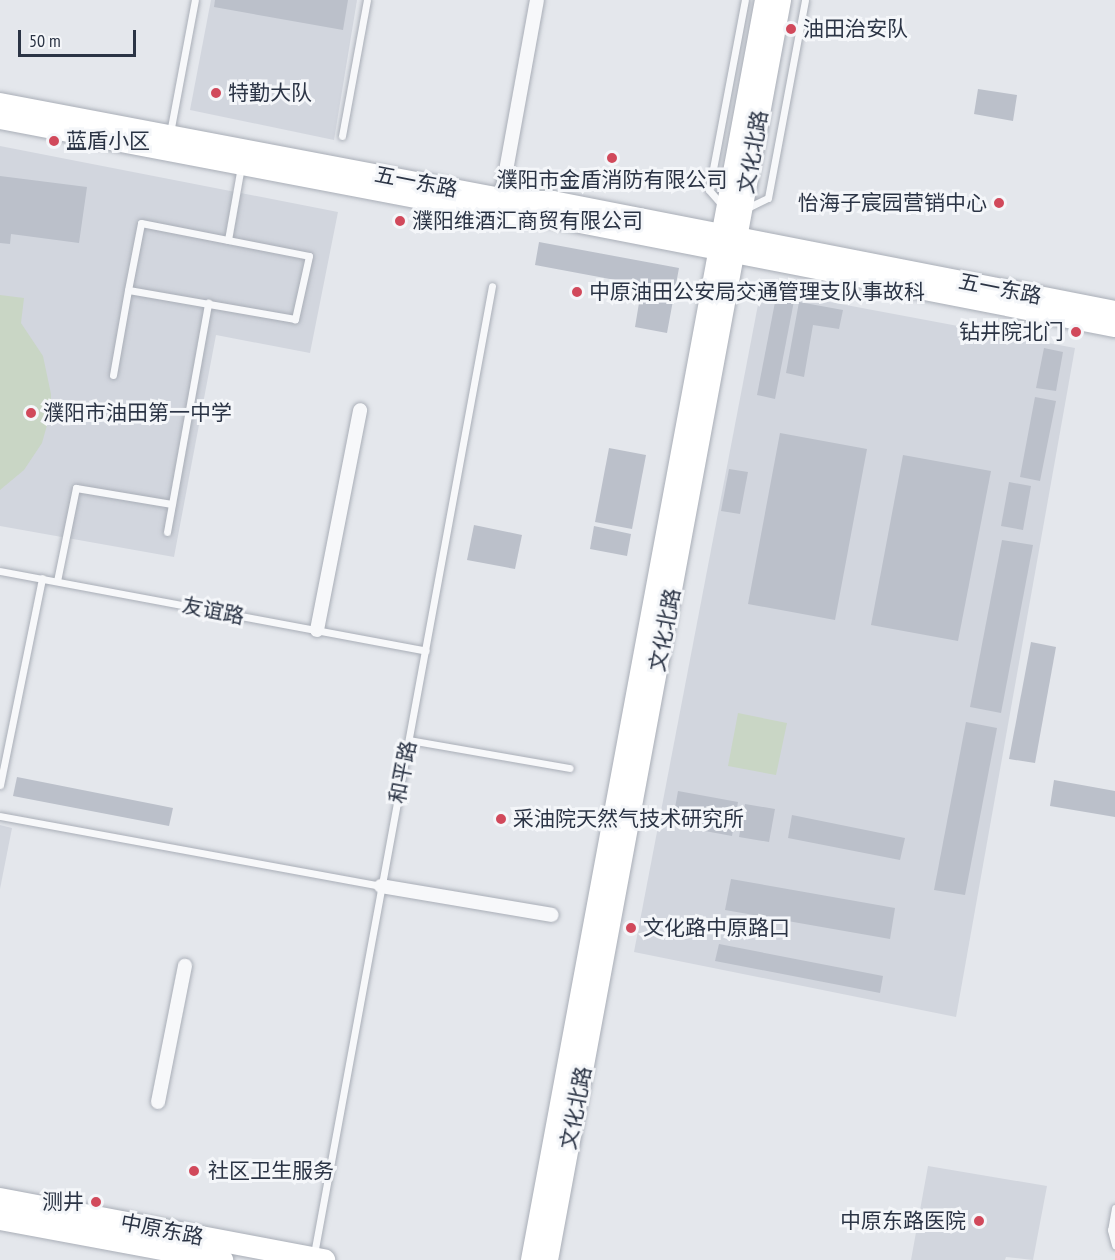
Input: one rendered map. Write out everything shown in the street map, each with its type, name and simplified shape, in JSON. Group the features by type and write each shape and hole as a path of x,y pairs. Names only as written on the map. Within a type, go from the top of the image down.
{"main road":[{"name":"中原东路","path":"0,1199 318,1259"},
{"name":"中原东路","path":"0,1219 222,1260"}],"street":[{"path":"501,198 537,0"},
{"name":"文化北路","path":"548,1260 734,210 765,0"},
{"name":"文化北路","path":"734,210 782,0"},
{"name":"五一东路","path":"0,103 168,143 241,165 505,215 549,217 728,244 1115,311"},
{"name":"五一东路","path":"0,119 168,143 501,198 553,201 728,244 1115,327"},
{"name":"文化北路","path":"531,1260 728,244"},
{"path":"317,630 360,410"},
{"path":"381,886 552,915"},
{"path":"158,1102 185,966"}],"lane":[{"path":"168,143 195,0"},
{"path":"342,136 367,0"},
{"path":"745,0 709,190 734,210 768,198 805,0"},
{"path":"228,240 241,165"},
{"path":"112,375 128,290 141,223 309,256 295,319 128,290"},
{"name":"和平路","path":"318,1259 381,886 492,286"},
{"path":"167,532 208,303"},
{"path":"57,581 76,488 172,504"},
{"name":"友谊路","path":"0,571 426,651"},
{"path":"0,785 42,578"},
{"path":"409,740 570,768"},
{"path":"0,816 381,886"},
{"path":"1115,1208 1111,1230 1115,1245"}],"shaded area":[{"path":"211,0 357,0 334,140 190,110"},
{"path":"0,146 338,212 310,353 216,335 174,557 0,526"},
{"path":"761,289 1075,348 956,1017 634,952"},
{"path":"0,825 12,828 0,889"},
{"name":"中原东路医院","path":"928,1166 1047,1186 1033,1260 1006,1257 1005,1260 911,1260"}],"green space":[{"path":"0,295 24,298 21,323 43,356 51,394 51,411 42,443 24,470 0,490"},
{"path":"738,713 787,723 776,775 728,766"}],"building":[{"path":"215,0 348,0 343,30 214,7"},
{"path":"978,89 1017,95 1013,121 974,114"},
{"path":"0,176 87,187 79,243 11,234 10,244 0,243"},
{"path":"539,242 679,268 667,333 635,327 642,285 535,265"},
{"path":"776,297 794,301 775,399 757,395"},
{"path":"799,302 843,310 839,329 813,325 804,377 786,373"},
{"path":"1044,348 1063,352 1056,391 1036,388"},
{"path":"1035,397 1056,401 1040,481 1020,477"},
{"path":"780,433 867,449 835,620 748,604"},
{"path":"609,448 646,455 632,529 595,522"},
{"path":"903,455 991,471 958,641 871,625"},
{"path":"729,469 748,472 740,514 721,511"},
{"path":"1009,482 1031,486 1023,530 1001,526"},
{"path":"474,525 522,535 515,569 467,560"},
{"path":"594,526 631,534 627,556 590,549"},
{"path":"1002,540 1033,545 1001,713 970,707"},
{"path":"1031,642 1056,647 1035,763 1009,759"},
{"path":"966,722 997,728 965,895 934,890"},
{"path":"17,777 173,808 169,826 13,796"},
{"path":"1054,780 1115,791 1115,817 1050,806"},
{"path":"678,791 738,802 732,836 672,825"},
{"path":"745,804 775,809 769,842 739,837"},
{"path":"792,815 905,838 900,860 788,838"},
{"path":"731,879 895,908 890,939 725,910"},
{"path":"719,944 883,976 880,993 715,961"}],"place":[{"name":"油田治安队","path":"791,29"},
{"name":"特勤大队","path":"216,93"},
{"name":"蓝盾小区","path":"54,141"},
{"name":"濮阳市金盾消防有限公司","path":"612,158"},
{"name":"怡海子宸园营销中心","path":"999,203"},
{"name":"濮阳维酒汇商贸有限公司","path":"400,221"},
{"name":"中原油田公安局交通管理支队事故科","path":"577,292"},
{"name":"钻井院北门","path":"1076,332"},
{"name":"濮阳市油田第一中学","path":"31,413"},
{"name":"采油院天然气技术研究所","path":"501,819"},
{"name":"文化路中原路口","path":"631,928"},
{"name":"社区卫生服务","path":"194,1171"},
{"name":"测井","path":"96,1202"},
{"name":"中原东路医院","path":"979,1221"}]}
